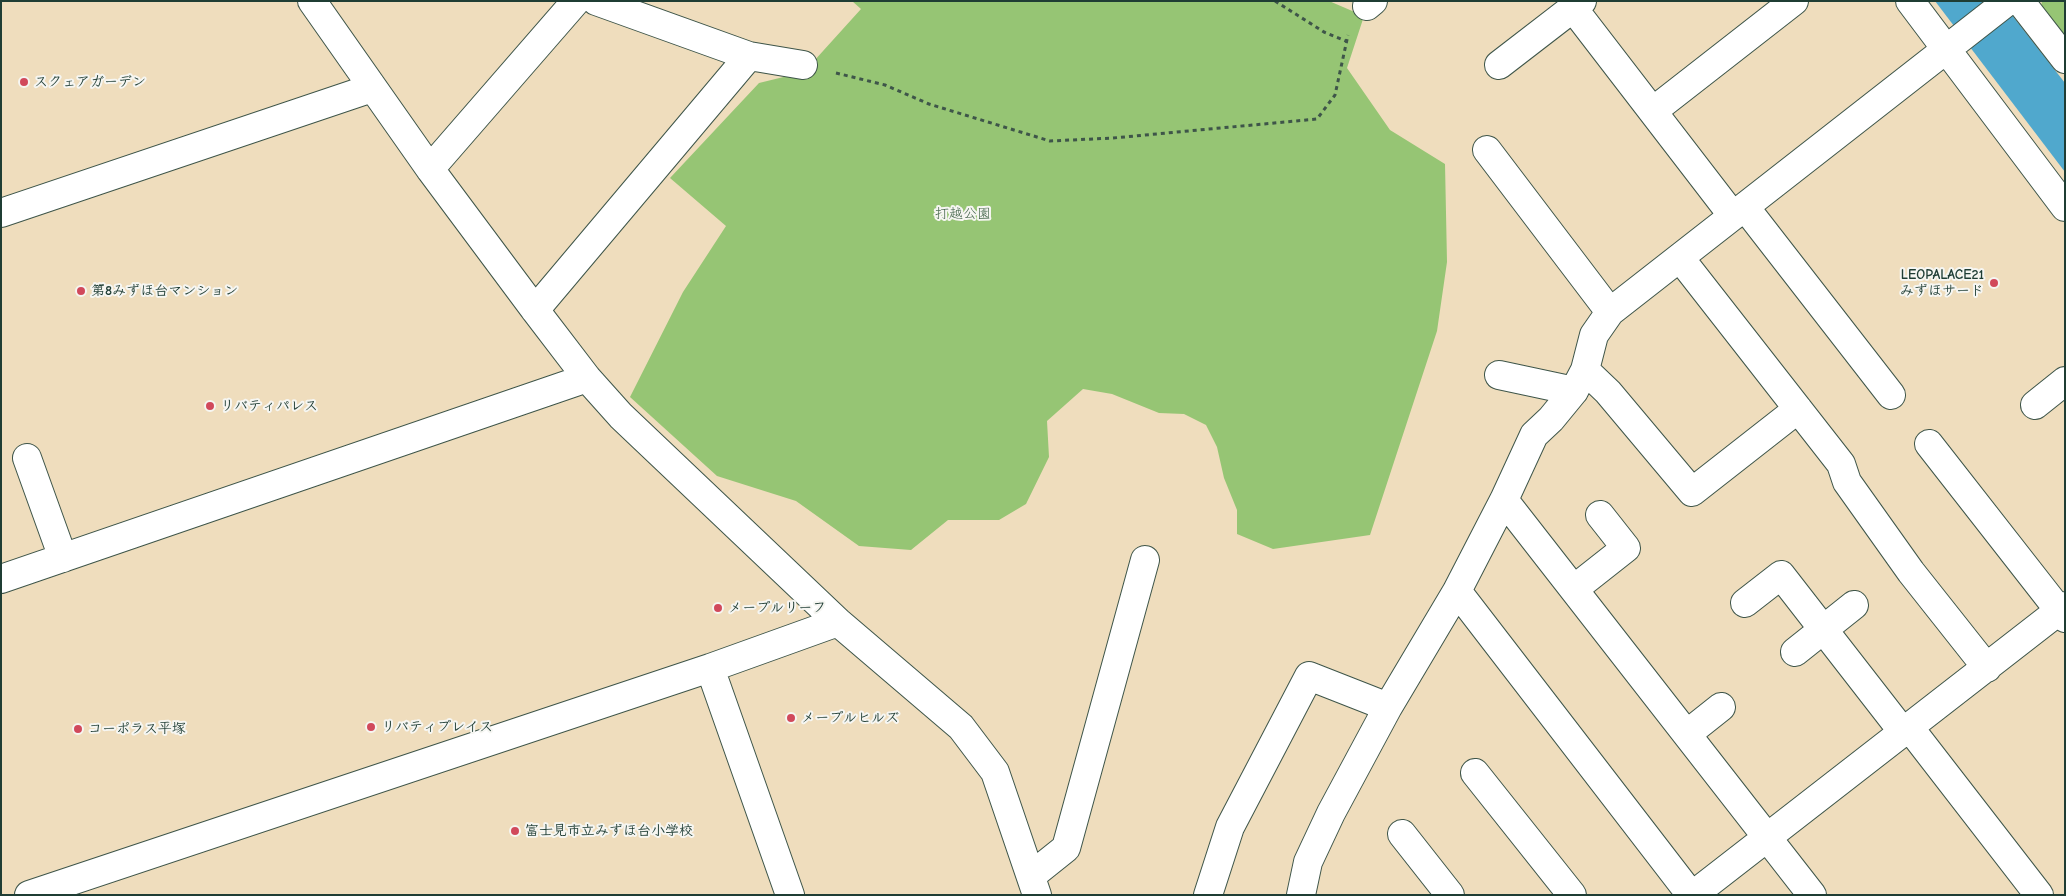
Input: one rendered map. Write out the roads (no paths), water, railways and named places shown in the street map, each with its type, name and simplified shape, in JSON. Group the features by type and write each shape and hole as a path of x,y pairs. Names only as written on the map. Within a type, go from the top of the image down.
{"street":[{"path":"312,1 430,169 535,310 588,378 621,416 838,622 961,727 995,772 1034,885"},
{"path":"430,169 576,1"},
{"path":"596,1 749,56 803,65"},
{"path":"1653,111 1794,1"},
{"path":"1910,1 1948,49 2065,207"},
{"path":"1301,895 1308,862 1331,813 1388,707 1457,591 1504,500 1534,435 1551,419 1580,380 1594,335 1610,312 2008,1"},
{"path":"2020,1 2065,59"},
{"path":"1499,65 1577,5 1653,111 1891,395"},
{"path":"535,310 749,56"},
{"path":"1,213 372,88"},
{"path":"1487,150 1610,312"},
{"path":"1680,258 1841,464 1847,482 1911,572 1987,668"},
{"path":"1498,375 1580,380 1608,392 1692,492 1798,409"},
{"path":"1,579 588,378"},
{"path":"2034,405 2065,382"},
{"path":"1457,591 1692,895 1906,729 2063,611 1929,444"},
{"path":"27,458 63,558"},
{"path":"1504,500 1812,895"},
{"path":"1574,589 1626,548 1600,515"},
{"path":"1034,885 1066,848 1145,560"},
{"path":"1745,603 1781,575 2039,895"},
{"path":"1795,652 1854,605"},
{"path":"29,895 710,668 838,622"},
{"path":"710,668 790,895"},
{"path":"1208,895 1230,827 1309,676 1388,707"},
{"path":"1687,734 1721,707"},
{"path":"1475,773 1572,895"},
{"path":"1402,834 1450,895"}],"water":[{"path":"1935,1 2001,1 2065,83 2065,172"}],"place":[{"name":"スクェアガーデン","path":"24,82"},
{"name":"LEOPALACE21 みずほサード","path":"1994,283"},
{"name":"第8みずほ台マンション","path":"81,291"},
{"name":"リバティパレス","path":"210,406"},
{"name":"メープルリーフ","path":"718,608"},
{"name":"メープルヒルズ","path":"791,718"},
{"name":"リバティプレイス","path":"371,727"},
{"name":"コーポラス平塚","path":"78,729"},
{"name":"富士見市立みずほ台小学校","path":"515,831"}],"park label":[{"name":"打越公園","path":"963,214"}]}
